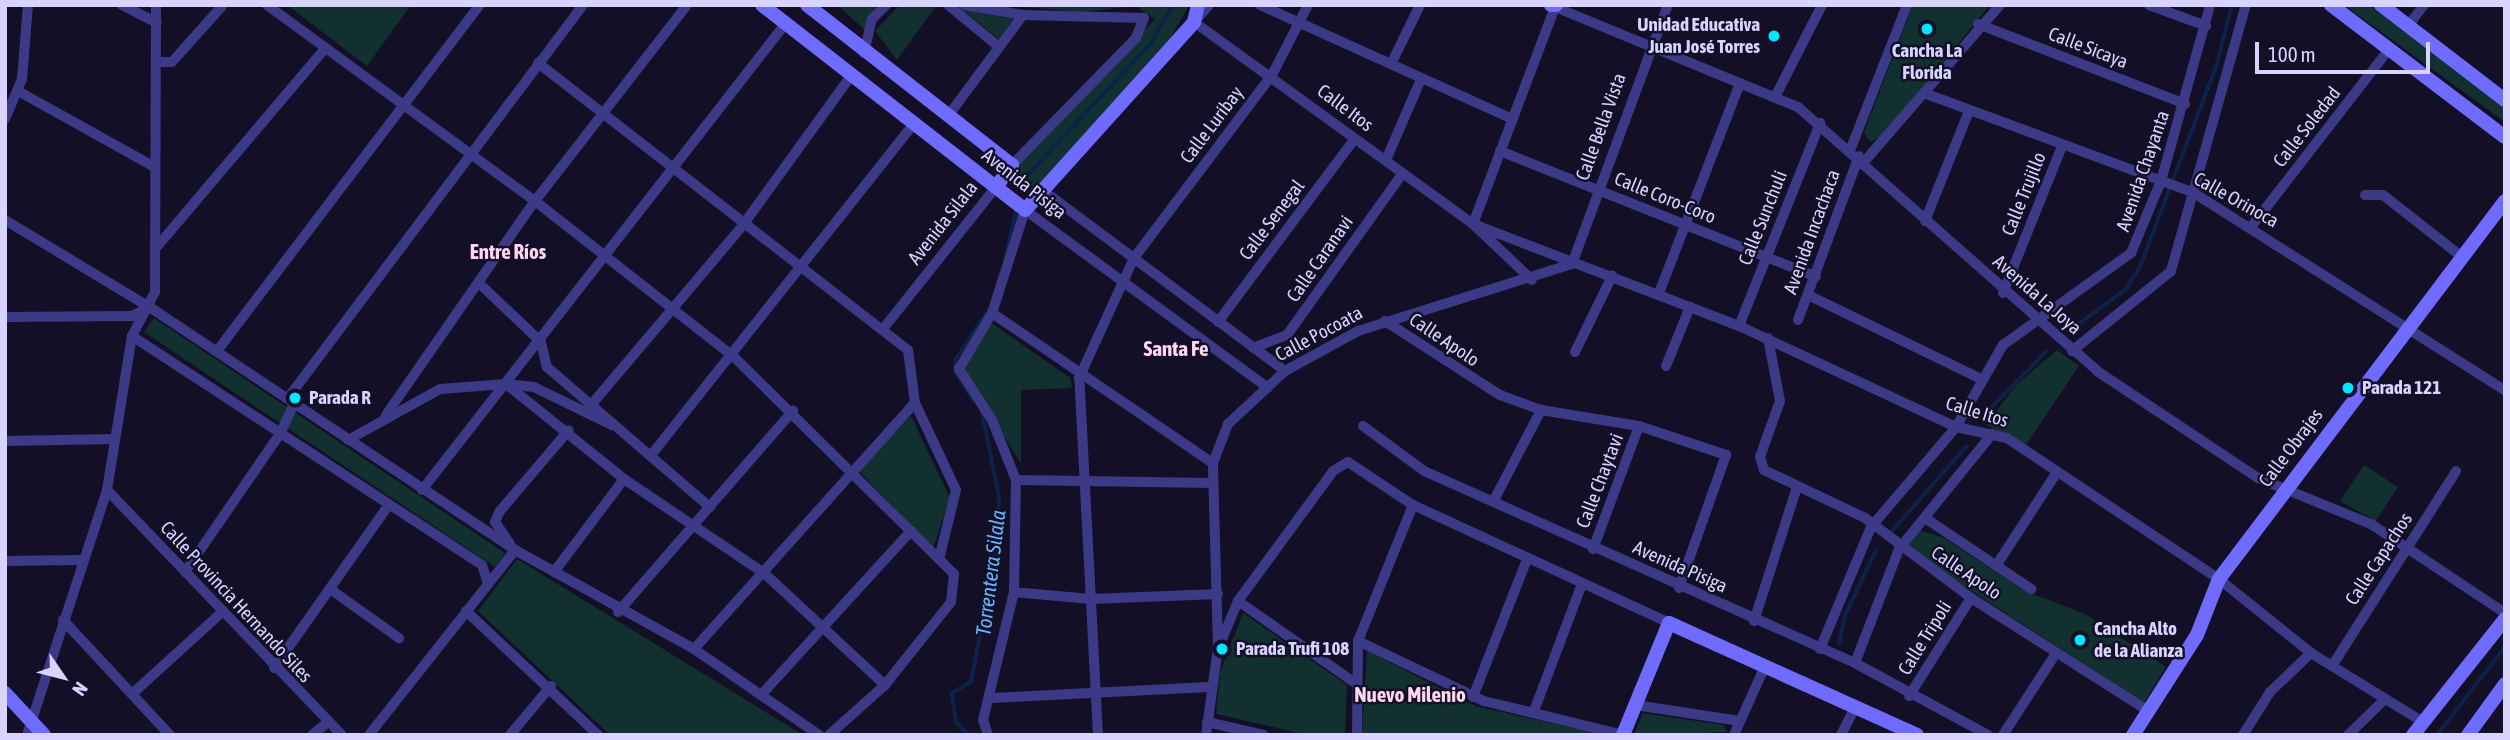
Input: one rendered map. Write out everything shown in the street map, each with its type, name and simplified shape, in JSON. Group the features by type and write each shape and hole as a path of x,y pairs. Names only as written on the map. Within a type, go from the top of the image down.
{"street":[{"path":"5,119 18,91 27,5"},
{"path":"122,5 157,23"},
{"path":"30,728 82,560 107,490 132,336 150,310 155,292 153,166 156,5"},
{"path":"157,62 172,62 223,5"},
{"path":"267,5 323,51 535,201 734,357 793,411 954,574 951,602 885,685 829,735"},
{"path":"217,351 404,110 480,5"},
{"path":"185,572 280,434 292,400 468,153 583,5"},
{"path":"386,416 535,201 687,5"},
{"name":"Avenida Pisiga","path":"762,5 850,77 1025,210 1268,388"},
{"name":"Avenida Pisiga","path":"807,5 863,54 1013,165"},
{"path":"863,54 872,19 886,5"},
{"path":"948,5 999,47"},
{"path":"948,116 1023,15 964,5"},
{"path":"1194,22 1198,5"},
{"path":"988,735 983,720 992,698 1014,592 1016,480 992,420 959,369 992,313 1025,210 1041,189 1209,5"},
{"path":"1260,5 1513,119"},
{"name":"Calle Luribay","path":"1079,378 1134,258 1272,75 1308,5"},
{"path":"1391,64 1420,5"},
{"name":"Calle Bella Vista","path":"1572,264 1596,189 1650,44 1668,5"},
{"path":"1775,97 1822,5"},
{"path":"1858,156 1907,5"},
{"name":"Avenida Incachaca","path":"1798,320 1816,277 1858,156 1924,93 1978,24 2000,5"},
{"path":"2149,5 2206,26"},
{"name":"Avenida Chayanta","path":"1819,649 1871,527 1956,427 1981,379 2003,345 2034,320 2119,267 2146,226 2185,104 2210,5"},
{"path":"2072,351 2171,271 2246,5"},
{"path":"2330,5 2504,136"},
{"path":"2381,5 2505,100"},
{"path":"2408,26 2424,5"},
{"path":"1473,224 1554,6"},
{"name":"Avenida La Joya","path":"1554,6 1775,97 1820,123 2003,293 2072,351 2258,478 2334,505 2407,547 2505,613"},
{"name":"Avenida Silala","path":"884,329 1013,165 1136,38 1144,18 1023,15"},
{"name":"Calle Itos","path":"1194,22 1272,75 1473,224 1532,280"},
{"path":"422,490 541,342 604,254 786,23"},
{"name":"Calle Sicaya","path":"1978,24 2185,104"},
{"name":"Calle Soledad","path":"2251,226 2389,49"},
{"path":"155,249 323,51"},
{"path":"538,63 743,225 884,329 908,350 915,403 956,490 939,559"},
{"path":"592,404 743,225 850,77"},
{"path":"1386,160 1421,79"},
{"path":"1660,293 1740,83"},
{"path":"18,91 153,166"},
{"name":"Calle Orinoca","path":"1924,93 2062,146 2194,192 2505,390"},
{"path":"1925,221 1969,111"},
{"name":"Calle Sunchuli","path":"1739,326 1820,123"},
{"path":"652,454 804,270 913,125"},
{"name":"Calle Senegal","path":"1218,322 1355,138"},
{"name":"Calle Trujillo","path":"2003,293 2062,146"},
{"name":"Calle Coro-Coro","path":"1500,151 1816,277"},
{"name":"Calle Caranavi","path":"1253,348 1287,335 1403,173"},
{"name":"Avenida Pisiga","path":"1041,189 1285,371"},
{"path":"2365,195 2383,195 2462,257"},
{"name":"Calle Obrajes","path":"2133,735 2197,635 2219,579 2285,486 2505,201"},
{"path":"5,219 217,351 515,550 618,612 694,649 819,735"},
{"name":"Calle Itos","path":"1473,224 1572,264 1660,293 1768,338 1956,427 1992,434 2057,472 2219,579 2311,653 2423,722"},
{"name":"Calle Pocoata","path":"1206,735 1209,687 1218,647 1213,463 1228,424 1285,371 1385,321 1532,280 1572,264"},
{"path":"1575,352 1612,276"},
{"path":"480,284 541,342 547,367 652,454 710,507"},
{"path":"1808,296 1981,379"},
{"path":"1666,366 1690,307"},
{"path":"5,317 132,316 150,310"},
{"path":"992,313 1079,378 1213,463"},
{"name":"Calle Apolo","path":"1385,321 1463,375 1541,410 1639,426 1726,455 1679,588"},
{"path":"132,336 482,565 488,583"},
{"name":"Calle Apolo","path":"1768,338 1780,401 1760,457 1764,470 1871,527 1971,598 2147,710"},
{"path":"1079,378 1082,477 1098,735"},
{"path":"348,440 386,416 459,383 534,387 626,432"},
{"path":"506,384 569,430 624,479 764,573 885,685"},
{"path":"694,649 764,573 850,470 915,403"},
{"path":"1494,500 1541,410"},
{"path":"618,612 793,411"},
{"name":"Avenida Pisiga","path":"1363,426 1424,471 1494,500 1679,588 1855,663 1909,695 1987,735"},
{"name":"Calle Chaytavi","path":"1593,549 1639,426"},
{"path":"515,550 495,522 569,430"},
{"path":"1855,663 1899,549 1992,434"},
{"path":"5,441 116,439"},
{"path":"1218,647 1238,601 1341,465 1356,463 1413,505 1917,735"},
{"name":"Calle Capachos","path":"2332,666 2456,471"},
{"path":"1996,566 2057,472"},
{"path":"1016,480 1082,477 1213,483"},
{"path":"554,572 624,479"},
{"path":"1754,621 1797,486"},
{"name":"Calle Provincia Hernando Siles","path":"107,490 274,668 342,735"},
{"path":"1357,735 1358,641 1413,505"},
{"path":"274,668 388,506"},
{"name":"Calle Apolo","path":"1925,518 2031,589"},
{"path":"762,694 911,531"},
{"path":"369,735 515,550"},
{"path":"1473,697 1527,559"},
{"path":"5,561 82,560"},
{"path":"1534,711 1582,584"},
{"path":"330,589 399,638"},
{"path":"1014,592 1091,599 1218,594"},
{"name":"Calle Tripoli","path":"1909,695 1971,598"},
{"path":"1238,601 1358,685"},
{"path":"467,611 551,687 598,735"},
{"path":"132,694 222,612"},
{"path":"2413,735 2505,619"},
{"path":"63,620 170,735"},
{"path":"1358,641 1473,697 1623,735 1669,623"},
{"path":"2003,735 2056,653"},
{"path":"2243,735 2270,692 2311,653"},
{"path":"1734,735 1765,666"},
{"path":"2468,735 2505,684"},
{"path":"510,735 551,687"},
{"path":"992,698 1209,687"},
{"path":"5,693 30,728 44,735"},
{"path":"2348,735 2385,699"},
{"path":"1635,705 1740,721"},
{"path":"1841,735 1855,706"},
{"path":"1207,722 1264,735"},
{"path":"313,735 327,723"}],"green space":[{"path":"287,5 411,5 367,66"},
{"path":"837,5 876,5 864,29"},
{"path":"900,5 936,6 897,60 875,31"},
{"path":"1003,5 1189,5 1171,37 1030,195 1015,186 1020,163 1155,19 1136,6 1082,12"},
{"path":"1913,5 1990,5 1882,136 1870,142 1864,132"},
{"path":"2344,5 2369,5 2505,108 2505,122"},
{"path":"961,9 1013,19 999,39"},
{"path":"154,318 505,553 495,567 144,332"},
{"path":"990,322 1070,378 1072,388 1021,390 1021,464 967,376 965,365"},
{"path":"2057,350 2079,366 2026,445 1986,425 2016,385"},
{"path":"911,416 950,498 933,548 858,470"},
{"path":"2364,465 2398,487 2376,521 2340,501"},
{"path":"1919,530 1944,538 2025,591 2085,614 2166,667 2144,703 1907,549"},
{"path":"517,559 803,735 610,735 478,611"},
{"path":"1243,613 1347,685 1345,735 1309,735 1216,714 1220,672"},
{"path":"1367,651 1475,706 1604,735 1362,735"},
{"path":"1643,713 1724,725 1727,732 1634,735"}],"waterway":[{"name":"Torrentera Silala","path":"1023,180 1151,43 1173,5"},
{"path":"2072,329 2126,289 2140,267 2216,67 2232,5"},
{"name":"Torrentera Silala","path":"1005,260 1017,207"},
{"name":"Torrentera Silala","path":"974,401 955,372 956,359 985,315"},
{"path":"1984,415 2046,352"},
{"name":"Torrentera Silala","path":"969,735 956,723 952,693 971,682 997,545 999,497 982,413"},
{"path":"1893,530 1966,447"},
{"path":"1839,644 1845,615 1876,551"},
{"path":"2437,735 2505,647"}],"place":[{"name":"Cancha La Florida","path":"1927,29"},
{"name":"Unidad Educativa Juan José Torres","path":"1774,36"},
{"name":"Parada 121","path":"2348,388"},
{"name":"Parada R","path":"295,398"},
{"name":"Cancha Alto de la Alianza","path":"2080,640"},
{"name":"Parada Trufi 108","path":"1222,649"}],"district":[{"name":"Entre Ríos","path":"508,251"},
{"name":"Santa Fe","path":"1176,348"},
{"name":"Nuevo Milenio","path":"1410,694"}]}
